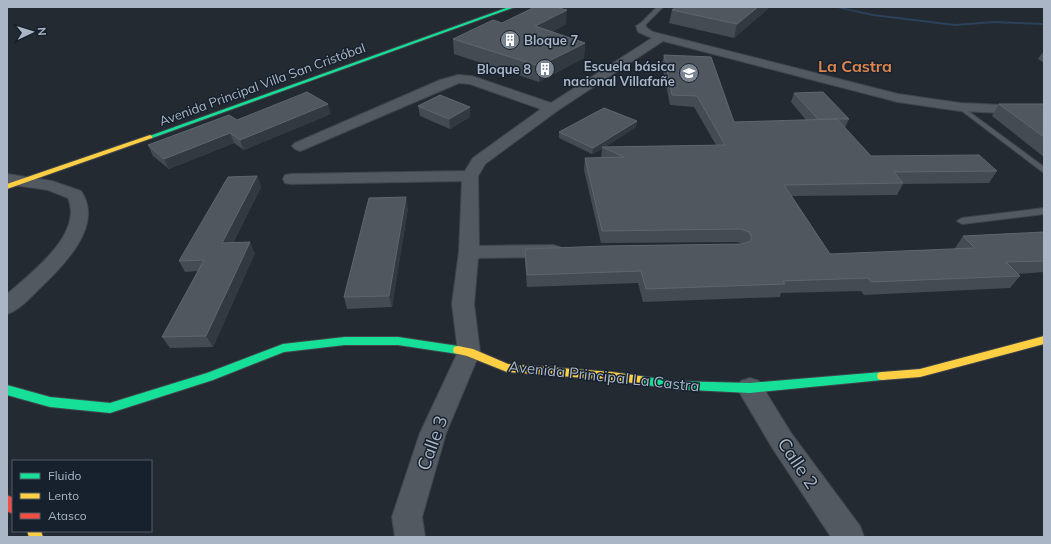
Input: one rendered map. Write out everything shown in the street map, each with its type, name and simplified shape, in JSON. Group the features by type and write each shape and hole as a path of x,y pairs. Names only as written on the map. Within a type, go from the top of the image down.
{"street":[{"name":"Avenida Principal Villa San Cristóbal","path":"11,183 273,94 513,7"},
{"path":"641,26 642,30 662,38 898,98 960,107 1044,111"},
{"path":"469,352 463,304 469,252 470,176 479,161 552,108 662,38"},
{"path":"300,146 458,79 472,80 552,108"},
{"path":"291,179 470,176"},
{"path":"7,306 48,269 72,241 79,221 80,207 75,195 52,186 11,183"},
{"path":"469,252 571,251"},
{"name":"Avenida Principal La Castra","path":"7,390 50,402 110,408 209,376 283,348 345,341 398,341 469,352 507,368 612,376 672,384 750,388 920,373 1044,340"},
{"name":"Calle 3","path":"410,537 407,517 433,433 469,352"},
{"name":"Calle 2","path":"750,388 782,441 849,537"}],"lane":[{"path":"641,26 660,7"},
{"path":"960,107 1044,171"},
{"path":"962,221 1044,211"}],"building":[{"path":"535,7 555,7 567,10 535,26 585,43 539,66 453,39 493,20 502,23"},
{"path":"676,7 758,7 737,24 672,10"},
{"path":"664,55 711,57 734,122 837,119 871,156 979,155 997,171 894,172 903,183 784,185 830,254 975,248 963,236 1044,232 1044,261 1006,262 1020,276 871,282 868,278 783,281 785,284 646,289 641,271 527,275 525,249 741,244 749,242 752,238 749,232 741,229 602,231 585,158 624,157 602,147 725,145 697,96 672,95"},
{"path":"307,92 328,104 240,140 230,133 164,159 148,145 229,115 237,120"},
{"path":"823,92 849,119 818,119 794,93"},
{"path":"440,95 470,107 449,119 418,106"},
{"path":"999,104 1044,104 1044,137"},
{"path":"604,108 637,121 593,148 559,132"},
{"path":"257,176 222,243 250,242 206,336 162,337 204,260 179,261 228,177"},
{"path":"406,197 389,296 344,297 369,198"}],"waterway":[{"path":"835,7 873,15 955,25 994,22 1044,24"}],"traffic: fast":[{"path":"150,137 513,7"},
{"path":"7,390 50,402 110,408 209,377 283,348 345,341 398,341 458,350"},
{"path":"640,380 672,385 750,388 882,376"}],"traffic: slow":[{"path":"7,187 150,137"},
{"path":"882,376 920,373 1044,340"},
{"path":"458,350 469,352 507,368 612,376 640,380"},
{"path":"34,532 36,537"}],"traffic: jam":[{"path":"7,501 12,507"}],"place":[{"name":"Bloque 7","path":"510,40"},
{"name":"Bloque 8","path":"545,69"},
{"name":"Escuela básica nacional Villafañe","path":"689,73"}],"district":[{"name":"La Castra","path":"855,66"}]}
